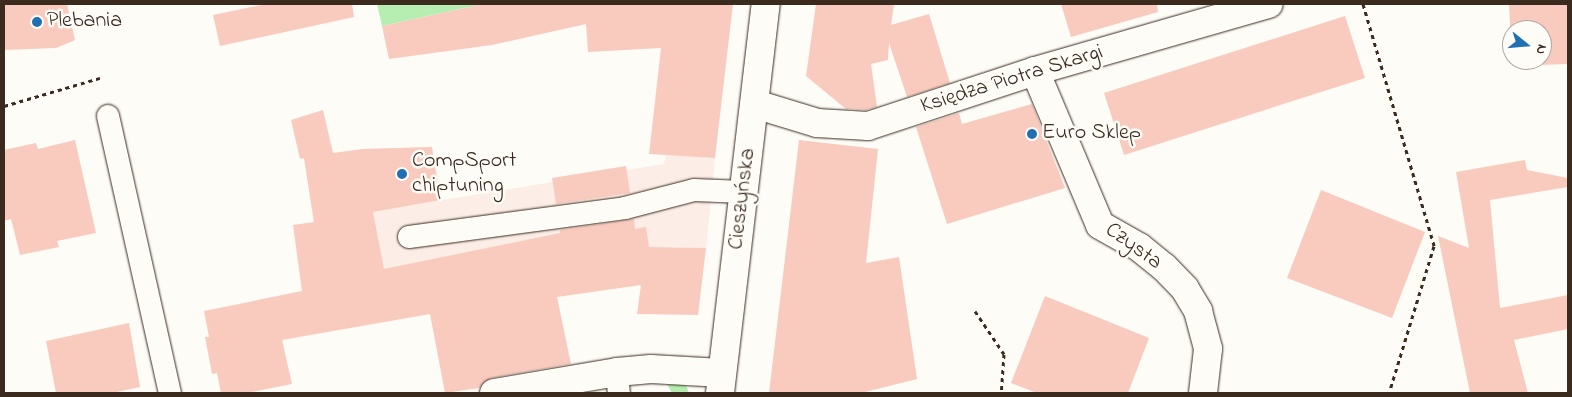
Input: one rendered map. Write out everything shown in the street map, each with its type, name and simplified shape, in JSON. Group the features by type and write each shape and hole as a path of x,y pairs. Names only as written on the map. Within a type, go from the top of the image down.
{"street":[{"name":"Cieszyńska","path":"721,383 766,4"},
{"name":"Księdza Piotra Skargi","path":"755,104 818,123 868,126 1035,71 1269,4"},
{"name":"Czysta","path":"1035,71 1100,225 1139,247 1164,268 1185,289 1198,312 1208,349 1203,393"},
{"path":"494,393 618,382 651,369 721,383"}],"lane":[{"path":"108,116 170,393"},
{"path":"409,237 625,208 694,190 744,192"}],"path":[{"path":"1363,4 1434,246 1388,393"},
{"path":"4,106 100,78"},
{"path":"975,312 1004,354 1001,393"}],"shaded area":[{"path":"432,147 442,200 664,164 666,155 715,158 706,248 646,247 322,279 304,158 363,149"}],"green space":[{"path":"377,4 483,4 382,26"},
{"path":"666,382 686,385 689,393 672,393"}],"building":[{"name":"Plebania","path":"4,4 67,4 75,40 56,48 4,50"},
{"path":"266,4 352,4 354,17 220,46 213,15"},
{"path":"483,4 733,4 715,158 649,154 661,48 588,52 586,24 492,45 389,59 382,26"},
{"path":"816,4 894,4 891,25 929,14 950,83 907,97 889,43 888,60 871,64 877,107 866,110 846,109 806,76"},
{"path":"1061,4 1157,4 1158,12 1071,37"},
{"path":"1509,4 1568,4 1568,64 1552,65 1552,20 1510,20"},
{"path":"1345,16 1365,78 1124,155 1104,93"},
{"path":"1032,104 1065,188 947,224 916,127 959,113 962,124"},
{"path":"323,110 333,153 363,149 432,147 440,200 373,212 384,269 560,233 560,230 634,219 635,229 646,227 649,247 706,248 698,315 637,314 641,285 557,297 571,364 491,378 479,388 445,393 430,314 282,340 292,384 246,393 221,393 217,373 212,374 205,337 209,337 204,311 302,291 293,225 314,222 304,158 300,159 291,120"},
{"path":"75,140 96,233 57,241 59,247 20,255 11,219 4,221 4,150 36,143 38,149"},
{"path":"799,140 878,149 866,263 899,257 917,379 861,393 769,393"},
{"path":"1525,160 1527,170 1568,178 1568,187 1490,200 1500,308 1568,295 1568,329 1514,340 1528,393 1470,393 1438,236 1469,248 1456,172"},
{"path":"626,166 630,193 556,204 552,178"},
{"path":"1321,190 1425,232 1392,318 1287,278"},
{"path":"1045,296 1149,338 1128,393 1037,393 1011,383"},
{"path":"129,323 140,387 112,393 56,393 46,341"}],"place":[{"name":"Plebania","path":"37,22"},
{"name":"Euro Sklep","path":"1032,134"},
{"name":"CompSport chiptuning","path":"402,174"}]}
